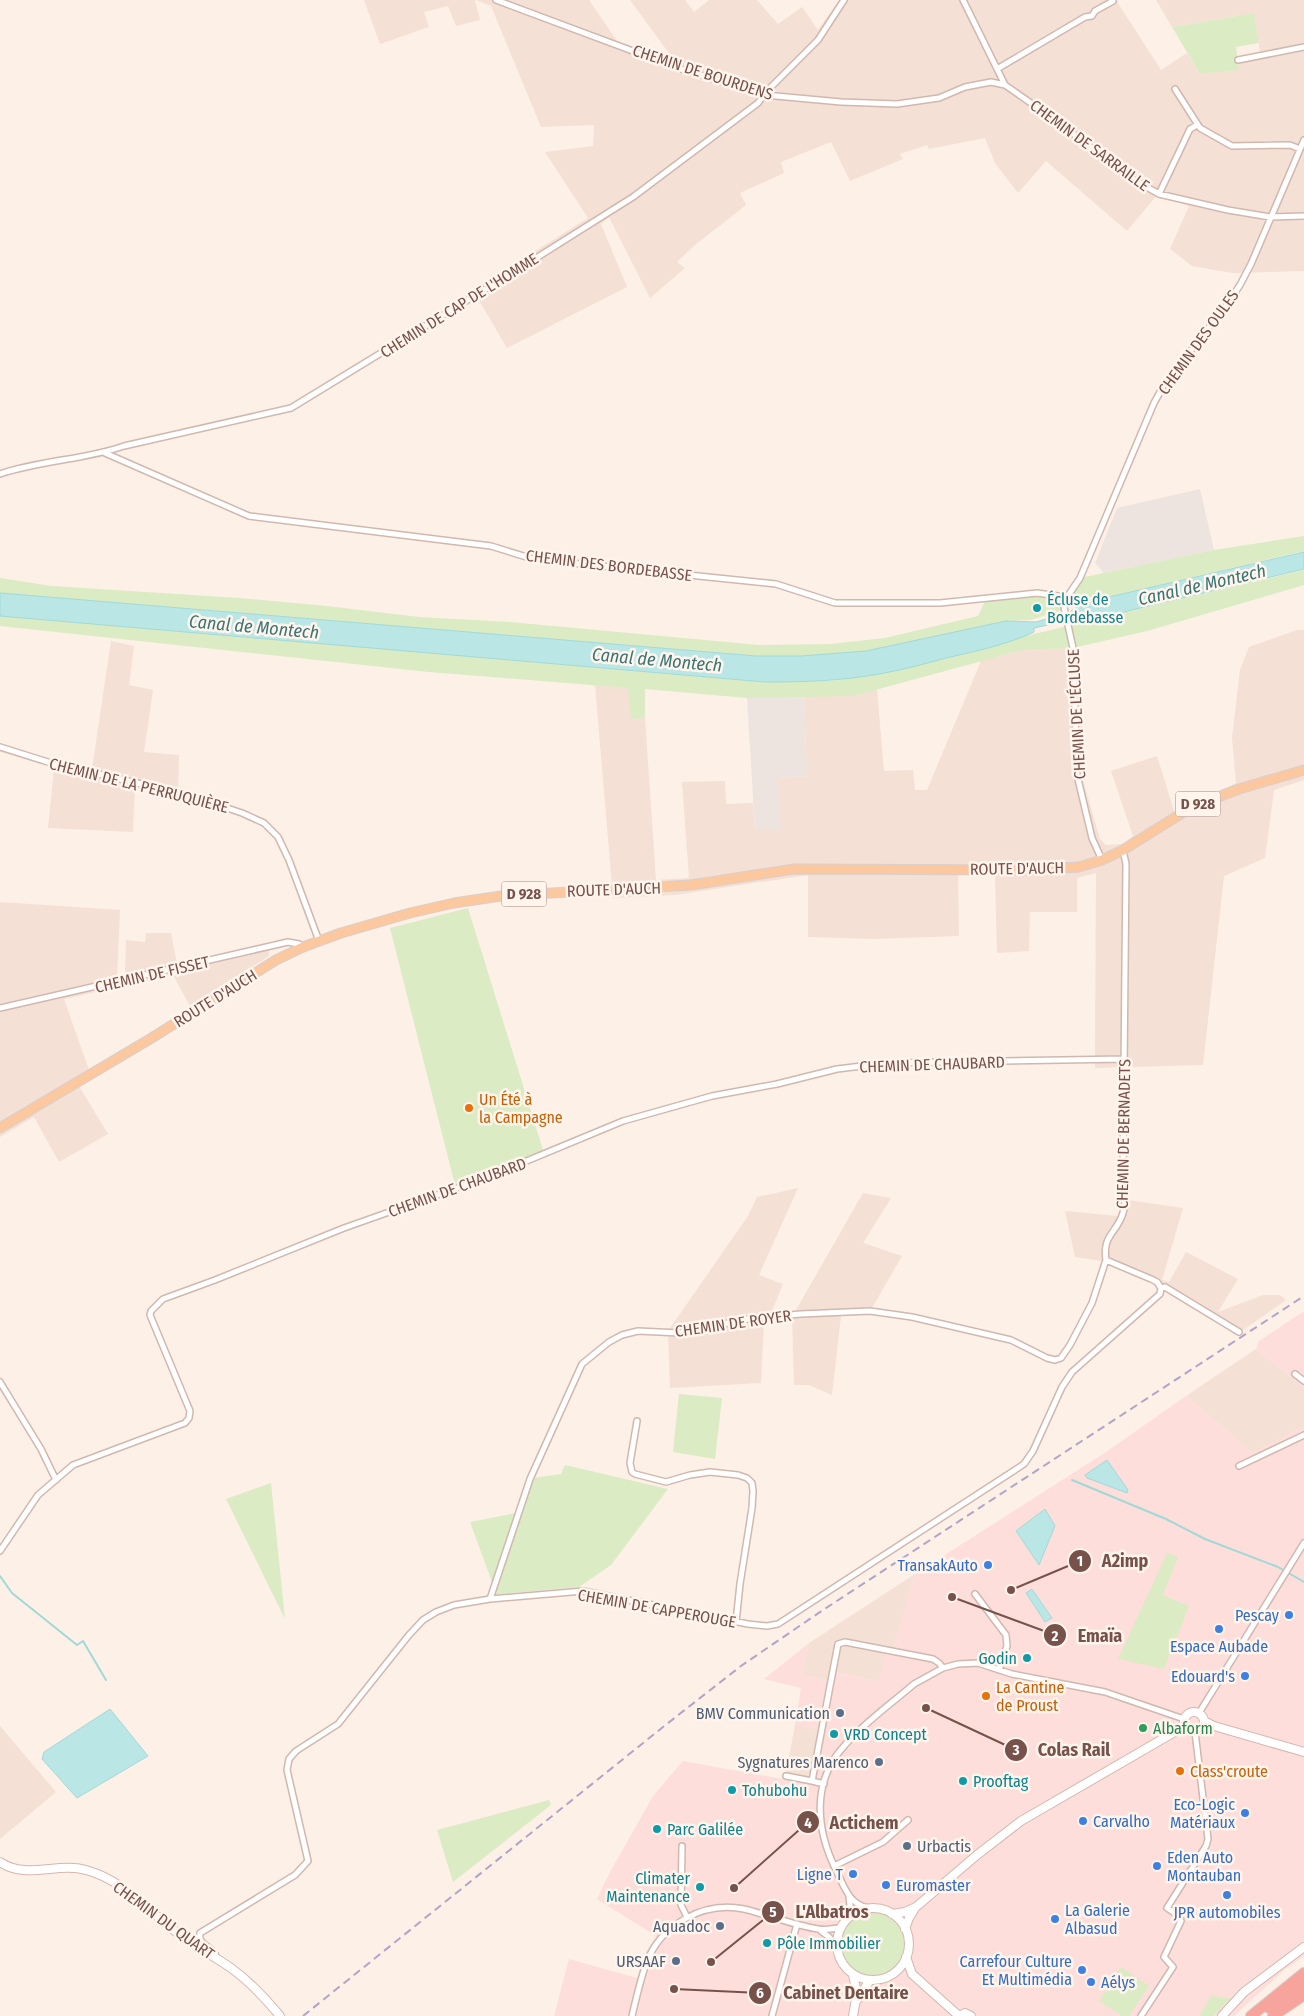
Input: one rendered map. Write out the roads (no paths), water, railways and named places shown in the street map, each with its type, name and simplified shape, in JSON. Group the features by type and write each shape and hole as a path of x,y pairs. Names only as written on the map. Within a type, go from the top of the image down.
{"highway":[{"path":"1251,2016 1304,1973"},
{"path":"1259,2016 1304,1985"},
{"path":"1273,2016 1304,1995"},
{"path":"1280,2016 1304,2000"}],"main road":[{"name":"D 928","path":"1102,860 1123,850 1192,807 1238,789 1304,770"},
{"name":"ROUTE D'AUCH","path":"0,1128 276,960 303,947 410,913 454,903 501,896 691,886 808,868 1022,870 1080,866 1102,860"}],"street":[{"name":"CHEMIN DE BOURDENS","path":"496,0 681,69 765,95 842,102 897,104 939,98 965,87 991,82 1005,85"},
{"name":"CHEMIN DE CAP DE L'HOMME","path":"0,474 27,466 105,453 124,446 291,408 633,197 758,103 818,40 844,0"},
{"name":"CHEMIN DE SARRAILLE","path":"963,0 1005,85 1058,122 1129,177 1159,194 1228,210 1270,217 1304,216"},
{"path":"997,69 1085,17 1092,16 1095,11 1113,1"},
{"path":"1238,60 1304,47"},
{"path":"1175,89 1197,125 1232,146 1290,145 1300,149"},
{"path":"1159,194 1190,130 1197,125"},
{"name":"CHEMIN DES OULES","path":"1068,626 1064,609 1065,600 1080,578 1154,403 1165,383 1226,306 1240,285 1251,264 1304,140"},
{"name":"CHEMIN DES BORDEBASSE","path":"105,453 249,516 492,546 533,559 776,584 835,603 940,603 1036,593 1058,596 1065,600"},
{"name":"CHEMIN DE L'ÉCLUSE","path":"1068,626 1073,648 1078,776 1092,838 1102,860"},
{"name":"CHEMIN DE LA PERRUQUIÈRE","path":"0,747 52,763 190,796 242,813 264,823 278,837 289,860 319,942"},
{"name":"CHEMIN DE BERNADETS","path":"1106,1260 1104,1249 1106,1241 1119,1223 1125,1201 1123,1174 1126,864 1123,850"},
{"name":"CHEMIN DE FISSET","path":"0,1008 288,942 299,944 303,947"},
{"name":"CHEMIN DE CHAUBARD","path":"0,1551 38,1495 73,1464 185,1422 189,1418 190,1411 150,1315 151,1310 163,1299 344,1228 488,1177 623,1121 712,1096 777,1084 837,1069 887,1063 1124,1059"},
{"path":"1106,1260 1157,1282 1161,1288 1165,1287 1240,1332"},
{"name":"CHEMIN DE ROYER","path":"490,1599 530,1479 582,1364 615,1338 638,1331 680,1333 752,1318 870,1311 912,1317 1011,1340 1055,1360 1061,1358 1092,1303 1106,1260"},
{"name":"CHEMIN DE CAPPEROUGE","path":"217,1959 213,1950 201,1942 200,1933 295,1875 308,1861 287,1770 289,1759 296,1751 338,1724 423,1620 436,1612 454,1605 490,1599 583,1591 736,1622 768,1626 781,1622 1024,1464 1033,1451 1062,1387 1072,1372 1160,1294 1161,1288"},
{"path":"1295,1374 1304,1381"},
{"path":"0,1382 42,1449 56,1480"},
{"path":"637,1421 630,1463 632,1472 635,1474 666,1482 690,1474 710,1472 738,1475 747,1478 752,1483 754,1491 736,1622"},
{"path":"1239,1466 1304,1435"},
{"path":"1199,1713 1304,1543"},
{"path":"974,1594 1006,1635 1007,1646 999,1670"},
{"path":"812,1781 838,1644 845,1642 933,1659 940,1663 943,1668"},
{"path":"891,1975 906,1957 909,1943 905,1929 902,1923 892,1914 877,1908 861,1907 848,1894 823,1840 819,1808 828,1770 844,1746 914,1684 943,1668 958,1664 978,1664 1105,1692 1185,1723 1190,1731 1196,1732 1201,1729 1204,1721"},
{"path":"892,1914 905,1912 916,1907 1021,1821 1185,1723 1190,1712 1199,1713"},
{"path":"1199,1713 1204,1721 1214,1726 1304,1752"},
{"path":"1141,2016 1172,1967 1164,1957 1180,1921 1179,1916 1167,1908 1206,1846 1208,1839 1196,1732"},
{"path":"786,1776 824,1784"},
{"path":"834,1866 883,1842 908,1820"},
{"path":"682,1846 681,1905 688,1917"},
{"name":"CHEMIN DU QUART","path":"0,1862 14,1869 25,1871 72,1869 84,1870 100,1875 128,1892 180,1935 232,1969 252,1986 280,2016"},
{"path":"848,1894 850,1906 848,1918"},
{"path":"632,2016 646,1964 653,1950 671,1927 703,1910 724,1907 743,1909 818,1929 840,1928"},
{"path":"905,1929 916,1907"},
{"path":"836,1947 840,1928 848,1918 854,1913 869,1908"},
{"path":"772,2016 797,1924"},
{"path":"818,1929 830,1937 842,1962 853,1974 857,1986 857,2000 853,2016"},
{"path":"1222,2016 1244,1992 1304,1947"},
{"path":"906,1957 910,1970 919,1982 960,2016 965,2013 971,2016"},
{"path":"853,1974 870,1980 891,1975 904,1975 919,1982"},
{"path":"857,2000 870,1980"}],"water":[{"name":"Canal de Montech","path":"1304,552 1304,569 1086,621 1070,620 1034,628 1034,632 1002,644 905,669 822,681 765,682 0,616 0,593 756,656 801,656 866,651 1006,621 1036,622 1068,613 1083,603"},
{"path":"1107,1460 1128,1490 1127,1493 1087,1478 1085,1475"},
{"path":"1045,1509 1055,1526 1039,1565 1016,1531"},
{"path":"1032,1589 1052,1618 1045,1622 1026,1593"},
{"path":"110,1709 148,1756 77,1798 42,1759 44,1752"}],"waterway":[{"path":"1072,1480 1166,1519 1205,1539 1278,1567 1304,1582"},
{"path":"0,1576 12,1593 77,1645 83,1641 106,1680"}],"railway":[{"path":"303,2016 741,1666 823,1610 1304,1296"}],"place":[{"name":"Écluse de Bordebasse","path":"1037,608"},
{"name":"Un Été à la Campagne","path":"469,1108"},
{"name":"TransakAuto","path":"988,1565"},
{"name":"A2imp","path":"1011,1590"},
{"name":"Emaïa","path":"952,1597"},
{"name":"Pescay","path":"1289,1615"},
{"name":"Espace Aubade","path":"1219,1629"},
{"name":"Godin","path":"1027,1658"},
{"name":"Edouard's","path":"1245,1676"},
{"name":"La Cantine de Proust","path":"986,1696"},
{"name":"Colas Rail","path":"926,1708"},
{"name":"BMV Communication","path":"840,1713"},
{"name":"Albaform","path":"1143,1728"},
{"name":"VRD Concept","path":"834,1734"},
{"name":"Sygnatures Marenco","path":"879,1762"},
{"name":"Class'croute","path":"1180,1771"},
{"name":"Prooftag","path":"963,1781"},
{"name":"Tohubohu","path":"732,1790"},
{"name":"Eco-Logic Matériaux","path":"1245,1813"},
{"name":"Carvalho","path":"1083,1821"},
{"name":"Parc Galilée","path":"657,1829"},
{"name":"Urbactis","path":"907,1846"},
{"name":"Eden Auto Montauban","path":"1157,1866"},
{"name":"Ligne T","path":"853,1874"},
{"name":"Euromaster","path":"886,1885"},
{"name":"Climater Maintenance","path":"700,1887"},
{"name":"Actichem","path":"734,1888"},
{"name":"JPR automobiles","path":"1227,1895"},
{"name":"La Galerie Albasud","path":"1055,1919"},
{"name":"Aquadoc","path":"720,1926"},
{"name":"Pôle Immobilier","path":"767,1943"},
{"name":"URSAAF","path":"676,1961"},
{"name":"L'Albatros","path":"711,1962"},
{"name":"Carrefour Culture Et Multimédia","path":"1082,1970"},
{"name":"Aélys","path":"1091,1982"},
{"name":"Cabinet Dentaire","path":"674,1989"}]}
